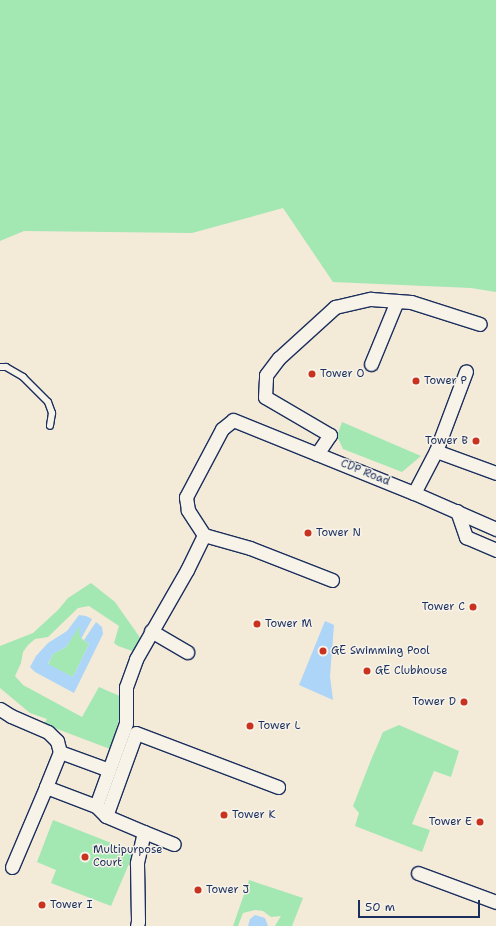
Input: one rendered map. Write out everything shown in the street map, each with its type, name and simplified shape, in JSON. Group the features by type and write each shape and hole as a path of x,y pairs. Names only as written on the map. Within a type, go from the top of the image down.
{"street":[{"path":"316,454 330,435 265,397 266,375 279,358 335,307 371,298 411,302 480,324"},
{"path":"371,364 397,301"},
{"path":"414,493 436,451 466,371"},
{"name":"CDP Road","path":"204,535 188,510 186,497 222,429 233,420 414,493 496,529"},
{"path":"436,451 496,473"},
{"path":"457,512 466,537 496,550"},
{"path":"96,806 126,723 126,687 136,659 187,570 204,535 250,548 332,580"},
{"path":"152,631 186,652"},
{"path":"0,709 11,716 48,732 57,741 60,752 12,867"},
{"path":"106,816 136,733 278,787"},
{"path":"60,752 109,770"},
{"path":"46,787 96,806 106,816 174,844"},
{"path":"137,926 137,863 144,832"},
{"path":"418,874 496,902"}],"lane":[{"path":"0,367 6,367 23,377 48,402 52,413 50,426"}],"green space":[{"path":"0,0 496,0 496,292 471,288 333,282 283,208 192,233 24,231 0,241"},
{"path":"342,422 421,456 402,472 343,449 337,436"},
{"path":"91,583 115,602 141,639 135,652 114,643 119,626 89,606 78,608 48,637 35,639 28,645 23,652 21,663 15,676 23,685 82,717 99,687 122,697 123,707 110,749 44,724 47,719 30,713 0,688 0,646 33,633 58,610 68,598"},
{"path":"79,626 81,628 81,638 89,644 73,677 48,665 53,654 66,647"},
{"path":"399,725 459,751 451,777 434,771 412,824 430,830 422,852 355,826 359,813 353,806 383,732"},
{"name":"Multipurpose Court","path":"53,820 134,852 111,906 51,883 56,870 37,862"},
{"path":"249,880 303,898 292,926 275,926 281,916 271,917 263,911 255,910 243,913 238,926 233,926"}],"water":[{"path":"79,615 92,619 81,639 79,631 81,628 79,627 66,647 53,654 48,664 73,677 89,644 84,640 96,622 102,627 103,634 74,693 35,672 30,667 36,656 48,643 67,631"},
{"name":"GE Swimming Pool","path":"325,621 334,625 330,676 333,700 299,685"},
{"path":"255,915 265,918 268,926 248,926 250,919"}],"place":[{"name":"Tower O","path":"312,374"},
{"name":"Tower P","path":"416,381"},
{"name":"Tower B","path":"476,441"},
{"name":"Tower N","path":"308,533"},
{"name":"Tower C","path":"473,607"},
{"name":"Tower M","path":"257,624"},
{"name":"GE Swimming Pool","path":"323,651"},
{"name":"GE Clubhouse","path":"367,671"},
{"name":"Tower D","path":"464,702"},
{"name":"Tower L","path":"250,726"},
{"name":"Tower K","path":"224,815"},
{"name":"Tower E","path":"480,822"},
{"name":"Multipurpose Court","path":"85,857"},
{"name":"Tower J","path":"198,890"},
{"name":"Tower I","path":"42,905"}]}
